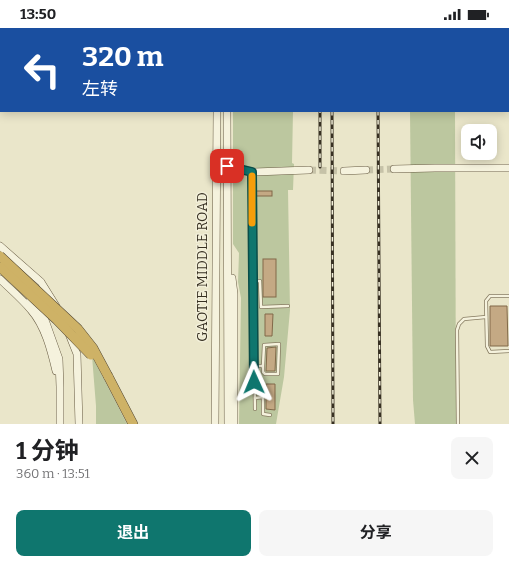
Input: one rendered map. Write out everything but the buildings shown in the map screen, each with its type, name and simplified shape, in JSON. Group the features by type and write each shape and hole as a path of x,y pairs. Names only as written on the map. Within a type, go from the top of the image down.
{"highway":[{"path":"0,256 14,267 78,329 93,348 133,424"},
{"path":"0,268 79,341 93,356 108,376"}],"street":[{"name":"GAOTIE MIDDLE ROAD","path":"215,424 217,112"},
{"name":"GAOTIE MIDDLE ROAD","path":"227,112 228,424"},
{"path":"227,166 252,172 309,170"},
{"path":"394,169 509,168"},
{"path":"344,171 366,170"},
{"path":"0,246 41,282 62,315 77,354 79,424"},
{"name":"GAOTIE MIDDLE ROAD","path":"228,246 234,294 234,424"},
{"path":"0,268 29,297 45,320 59,359 60,424"},
{"path":"0,279 32,311 42,328 49,346 60,387"}],"lane":[{"path":"252,172 255,409"},
{"path":"253,281 260,281 261,306 288,306"},
{"path":"509,296 490,296 486,301 487,346 490,352 509,351"},
{"path":"458,424 457,330 459,324 464,319 486,318"},
{"path":"279,344 278,374 265,374 263,372 263,366 264,345 279,344"},
{"path":"254,366 263,366"},
{"path":"255,398 263,397 263,414 270,415"}],"green space":[{"path":"233,112 293,112 293,190 288,190 290,310 284,377 276,424 239,424 241,298 238,282 239,253 233,244"},
{"path":"410,112 455,112 456,424 415,424 413,400"},
{"path":"92,356 127,424 96,424"}],"tunnel":[{"path":"366,170 394,169"},
{"path":"309,170 344,171"}],"railway":[{"path":"320,112 320,167"},
{"path":"332,112 333,424"},
{"path":"378,112 380,424"}],"slow traffic":[{"path":"252,176 252,223"}],"route":[{"path":"227,166 252,172 254,382"}]}
